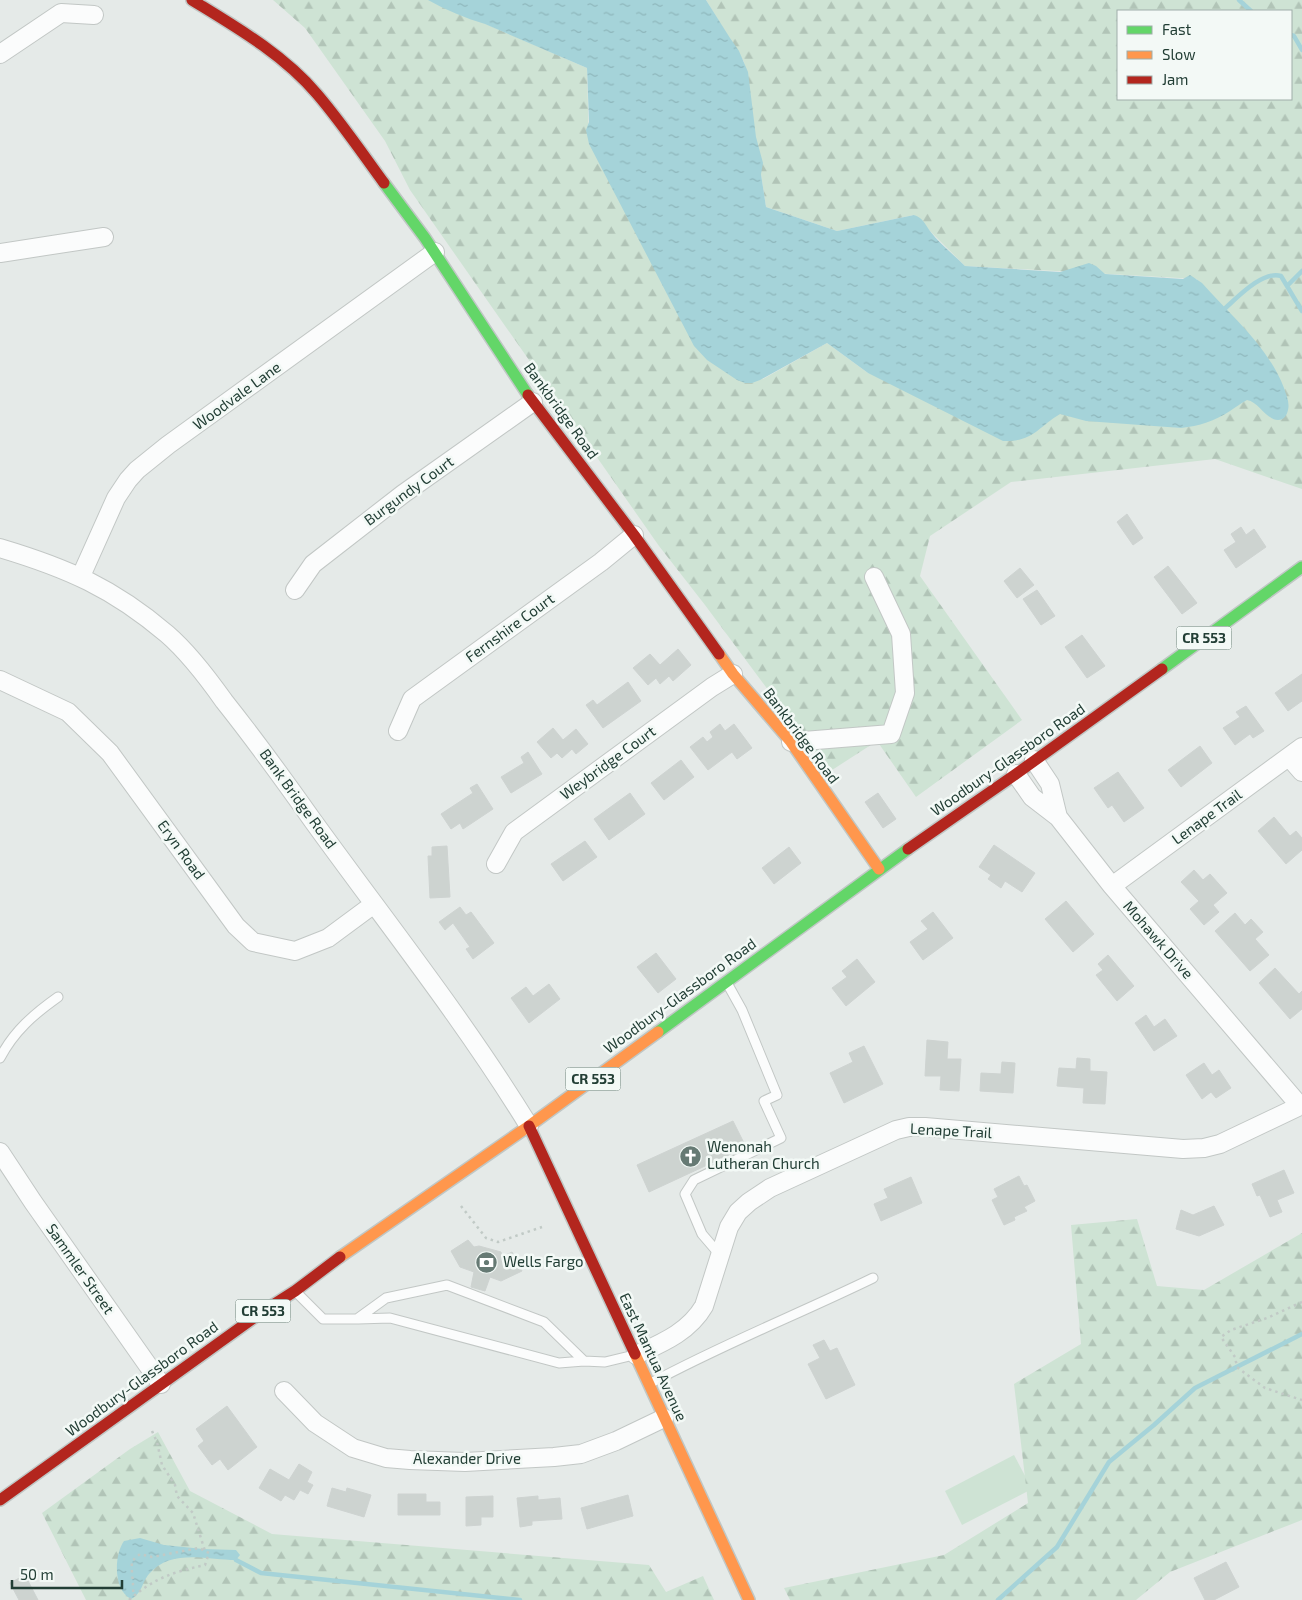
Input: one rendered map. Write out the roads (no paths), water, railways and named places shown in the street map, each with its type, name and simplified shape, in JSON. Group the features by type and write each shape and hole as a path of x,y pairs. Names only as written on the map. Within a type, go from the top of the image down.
{"street":[{"name":"Bankbridge Road","path":"192,0 252,37 289,66 310,86 349,135 435,252 533,402 634,535 733,674 791,742 879,869"},
{"path":"0,54 61,13 94,15"},
{"path":"0,253 104,237"},
{"name":"Woodvale Lane","path":"81,576 116,498 137,470 176,439 435,252"},
{"name":"Burgundy Court","path":"295,590 313,564 403,494 533,402"},
{"name":"Fernshire Court","path":"398,730 412,699 601,562 634,535"},
{"name":"Bank Bridge Road","path":"0,548 34,558 81,576 114,594 169,635 195,662 267,756 472,1038 529,1126"},
{"name":"Woodbury-Glassboro Road","path":"0,1500 262,1312 295,1291 344,1254 529,1126 879,869 1016,774 1302,567"},
{"path":"791,742 891,734 905,693 901,634 874,576"},
{"name":"Weybridge Court","path":"496,864 514,832 712,687 733,674"},
{"name":"Eryn Road","path":"0,680 68,712 110,753 236,926 253,942 294,951 328,938 374,904"},
{"path":"1295,752 1302,772"},
{"name":"Lenape Trail","path":"1112,886 1295,752"},
{"path":"1034,760 1050,784 1058,817"},
{"name":"Mohawk Drive","path":"1016,774 1032,797 1058,817 1112,886 1301,1105"},
{"name":"Lenape Trail","path":"636,1355 680,1333 694,1320 704,1306 729,1227 738,1212 749,1202 770,1188 896,1130 909,1127 925,1127 1183,1149 1204,1148 1220,1144 1301,1105"},
{"name":"East Mantua Avenue","path":"529,1126 749,1600"},
{"name":"Sammler Street","path":"0,1152 38,1210 161,1384"},
{"name":"Alexander Drive","path":"284,1392 315,1423 353,1448 386,1458 410,1460 465,1462 581,1454 616,1441 664,1418"}],"lane":[{"path":"720,1255 702,1234 685,1194 694,1180 781,1138 764,1101 777,1095 742,1010 725,981"},
{"path":"0,1058 6,1046 30,1018 58,996"},
{"path":"648,1384 699,1357 826,1301 873,1278"},
{"path":"358,1319 386,1298 447,1285 544,1322 584,1361"},
{"path":"295,1291 323,1319 390,1318 559,1363 605,1362 636,1355"}],"water":[{"path":"428,0 706,0 739,51 748,72 756,137 763,163 761,174 766,207 837,231 914,215 922,220 938,240 965,266 1060,272 1089,263 1105,274 1183,279 1190,275 1202,283 1259,345 1269,359 1287,396 1289,404 1287,414 1282,419 1273,419 1251,401 1247,400 1213,420 1181,428 1086,421 1060,414 1028,437 1013,441 1003,441 868,373 827,343 760,380 745,383 737,380 707,360 694,346 589,144 586,130 589,122 587,68 485,24 456,14"},
{"path":"140,1538 164,1545 236,1550 240,1555 236,1560 190,1557 168,1561 158,1566 149,1574 140,1591 131,1599 125,1594 118,1580 118,1555 124,1541"}],"waterway":[{"path":"1239,0 1250,10"},
{"path":"1292,35 1302,50"},
{"path":"1287,286 1302,271"},
{"path":"1221,312 1249,287 1266,277 1274,275 1281,276 1302,311"},
{"path":"998,1600 1057,1547 1109,1462 1195,1388 1302,1334"},
{"path":"236,1560 261,1573 520,1600"}],"place":[{"name":"Wenonah Lutheran Church","path":"691,1156"},
{"name":"Wells Fargo","path":"487,1262"}]}
